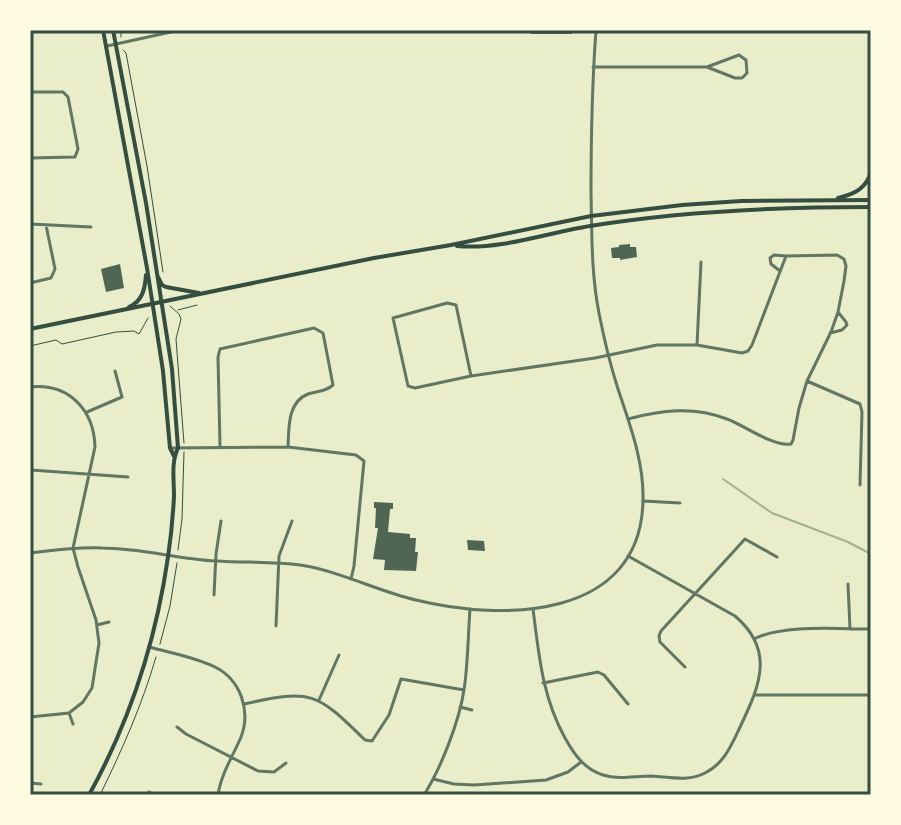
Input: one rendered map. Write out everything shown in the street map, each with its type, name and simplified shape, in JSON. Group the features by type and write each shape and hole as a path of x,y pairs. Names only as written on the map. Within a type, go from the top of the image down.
{"main road":[{"path":"103,30 147,268 166,392 170,448 174,456"},
{"path":"89,795 128,714 159,609 168,556 174,456 178,448 175,391 146,203 113,30"},
{"path":"30,329 591,216 712,203 841,198 858,191 868,181 871,171"},
{"path":"824,199 871,200"},
{"path":"451,245 478,247 592,226 691,214 785,207 871,207"},
{"path":"117,311 134,305 141,297 147,268"},
{"path":"156,271 164,286 203,294"}],"street":[{"path":"107,46 180,30"},
{"path":"30,553 105,548 215,561 311,567 412,599 470,609 533,609 578,599 600,587 628,556 639,528 643,501 639,461 608,355 592,271 596,30"},
{"path":"593,67 707,67 739,55 746,60 747,73 742,78 735,78 707,67"},
{"path":"30,92 63,92 68,97 78,149 75,157 30,158"},
{"path":"30,224 91,227"},
{"path":"30,283 51,278 55,269 46,225"},
{"path":"628,419 663,411 709,413 738,423 780,444 787,445 793,440 807,381 838,312 846,266 844,259 837,255 774,255 770,258 771,264 780,271"},
{"path":"471,376 456,305 447,303 393,318 408,386 415,388 657,345 697,345 742,353 748,351 786,256"},
{"path":"697,345 701,262"},
{"path":"830,333 847,325 838,312"},
{"path":"220,446 220,349 314,328 323,333 333,385 327,390 305,395 296,403 289,421 288,447"},
{"path":"87,412 122,397 115,371"},
{"path":"807,381 860,404 860,485"},
{"path":"30,387 58,389 73,399 87,412 94,430 95,447 73,548 97,625 99,643 92,688 83,702 69,713 30,717"},
{"path":"170,448 288,447 356,455 364,461 351,579"},
{"path":"31,470 128,477"},
{"path":"643,501 680,503"},
{"path":"214,595 221,521"},
{"path":"276,626 279,563 292,521"},
{"path":"685,667 660,642 659,634 745,539 777,557"},
{"path":"533,609 543,683 554,715 581,762 597,773 613,777 679,779 700,775 714,767 727,753 755,695 761,666 754,639 735,616 628,556"},
{"path":"848,584 850,629"},
{"path":"424,795 446,750 460,707 470,609"},
{"path":"97,625 109,622"},
{"path":"754,639 778,631 871,629"},
{"path":"149,647 216,668 233,682 244,704 243,728 218,795"},
{"path":"319,700 339,655"},
{"path":"543,683 598,672 628,704"},
{"path":"244,704 283,695 304,695 335,710 365,740 372,741 389,715 401,679 464,690"},
{"path":"755,695 871,695"},
{"path":"460,707 472,710"},
{"path":"69,713 73,724"},
{"path":"177,727 263,773 277,771 286,763"},
{"path":"433,779 474,785 546,780 563,775 581,762"},
{"path":"30,783 41,784"},
{"path":"149,792 155,795"}],"path":[{"path":"123,52 126,53 147,166 164,276"},
{"path":"176,312 197,305"},
{"path":"172,309 181,319 176,339 184,442"},
{"path":"30,346 56,340 62,344 116,332 134,331 139,334 149,316"},
{"path":"178,550 184,452"},
{"path":"160,645 176,563"},
{"path":"100,795 132,727 157,655"}],"building":[{"path":"531,30 572,30 572,34 531,34"},
{"path":"630,244 630,247 636,247 637,257 612,258 611,248"},
{"path":"120,264 124,288 106,292 101,269"},
{"path":"374,502 393,503 388,532 410,534 410,538 416,538 416,571 384,570 385,560 373,559 378,528 375,528"},
{"path":"467,540 484,541 485,551 468,550"}],"waterway":[{"path":"723,479 772,513 871,554"}]}
